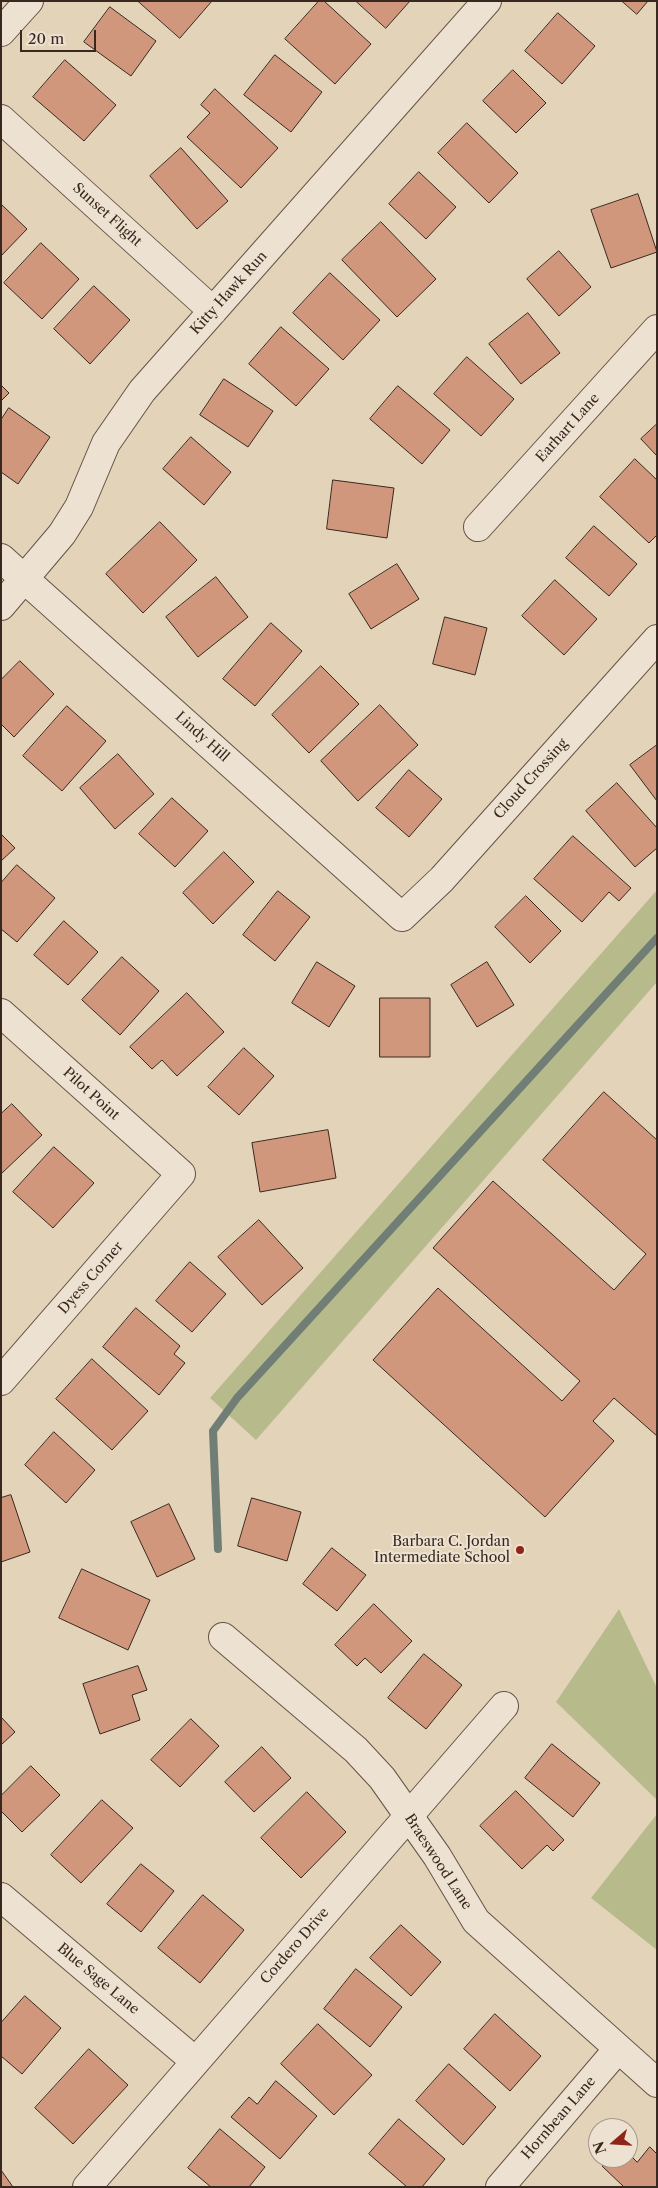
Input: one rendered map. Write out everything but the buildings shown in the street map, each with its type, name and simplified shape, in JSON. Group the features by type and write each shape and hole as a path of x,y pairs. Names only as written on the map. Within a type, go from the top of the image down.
{"street":[{"path":"1,32 29,1"},
{"name":"Kitty Hawk Run","path":"1,606 62,534 79,507 106,443 137,398 488,1"},
{"name":"Sunset Flight","path":"1,119 213,311"},
{"name":"Earhart Lane","path":"478,527 657,329"},
{"name":"Lindy Hill","path":"1,558 402,917"},
{"name":"Cloud Crossing","path":"402,917 442,879 657,639"},
{"name":"Pilot Point","path":"1,1013 180,1174"},
{"name":"Dyess Corner","path":"1,1381 180,1174"},
{"name":"Braeswood Lane","path":"223,1637 356,1750 382,1778 437,1856 476,1921 657,2083"},
{"name":"Cordero Drive","path":"87,2187 504,1706"},
{"name":"Blue Sage Lane","path":"1,1897 195,2061"},
{"name":"Hornbean Lane","path":"500,2187 618,2050"}],"green space":[{"path":"657,890 657,982 256,1440 210,1398"},
{"path":"619,1609 657,1688 657,1800 556,1702"},
{"path":"657,1814 657,1950 591,1898"}],"waterway":[{"path":"218,1549 213,1431 237,1398 657,938"}],"place":[{"name":"Barbara C. Jordan Intermediate School","path":"520,1550"}]}
